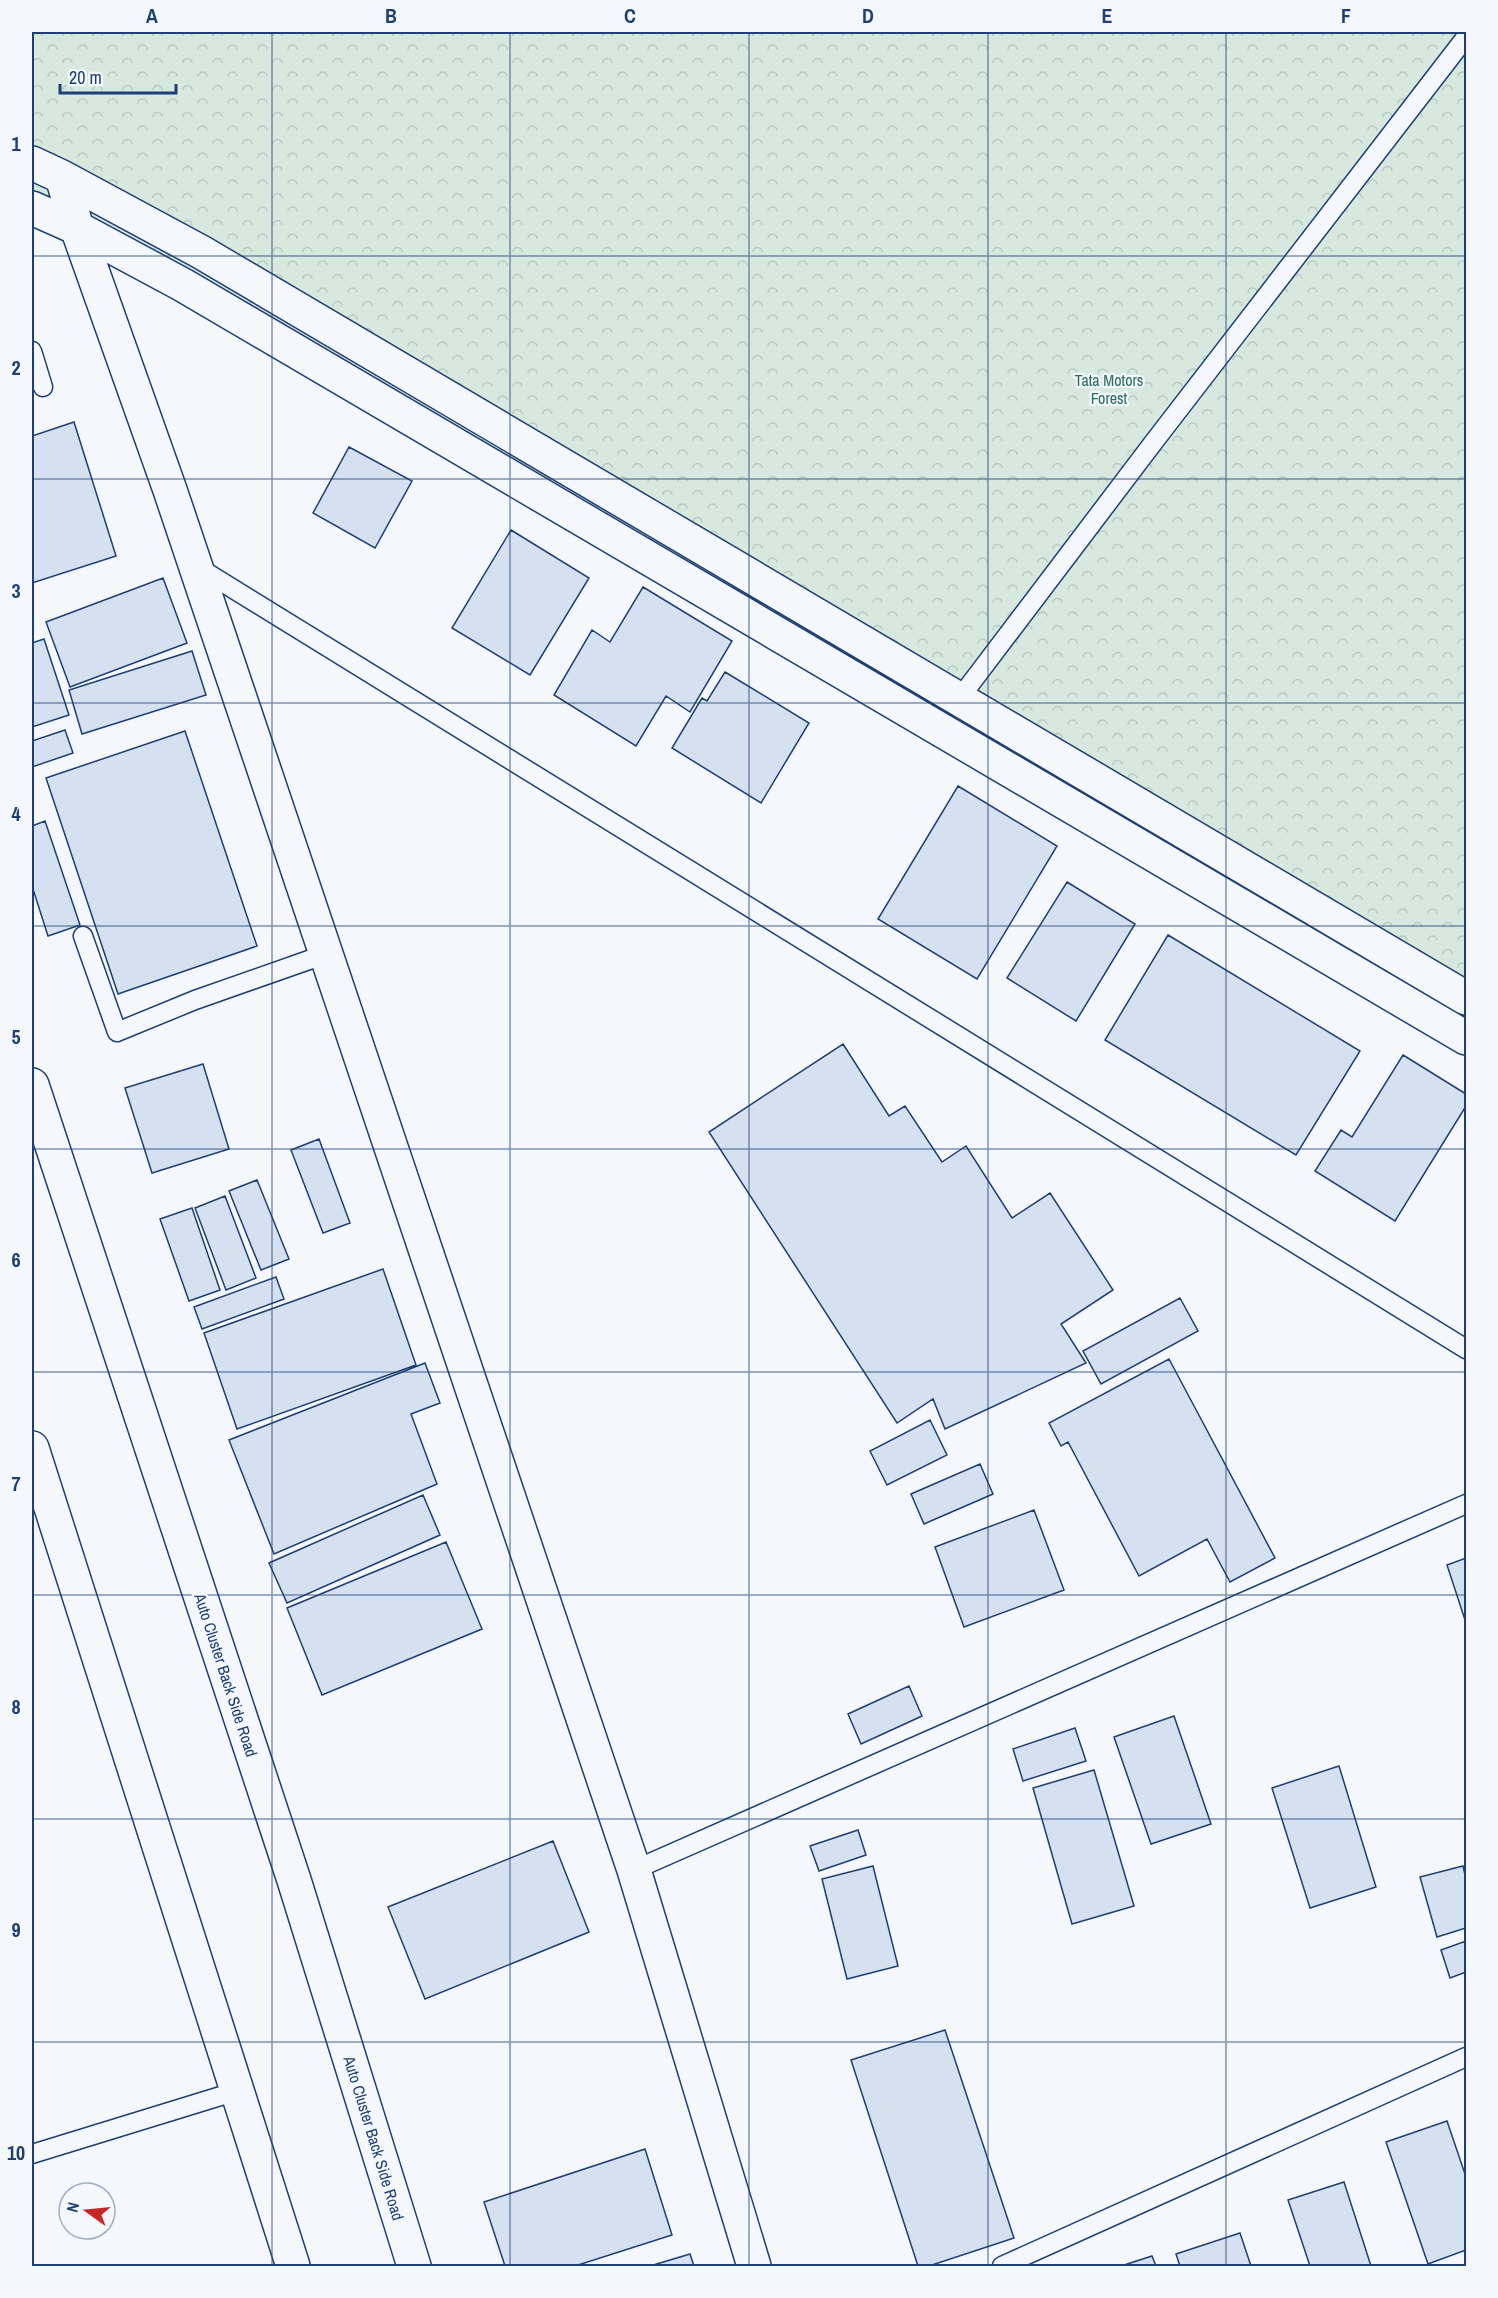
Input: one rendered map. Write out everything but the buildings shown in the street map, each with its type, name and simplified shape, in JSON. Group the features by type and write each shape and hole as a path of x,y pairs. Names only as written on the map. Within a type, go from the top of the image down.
{"main road":[{"path":"32,163 201,252 1467,998"},
{"path":"62,177 76,228 170,490 634,1870 754,2266"},
{"path":"32,208 76,228 193,291 1467,1038"},
{"name":"Auto Cluster Back Side Road","path":"32,1085 294,1880 414,2266"},
{"path":"32,1448 293,2266"}],"lane":[{"path":"959,699 1153,443 1467,37"},
{"path":"32,351 43,387"},
{"path":"195,565 1467,1349"},
{"path":"83,936 117,1032 195,1000 326,954"},
{"path":"634,1870 1467,1504"},
{"path":"1002,2266 1467,2056"},
{"path":"32,2154 237,2091"}],"green space":[{"name":"Tata Motors Forest","path":"32,32 1466,32 1466,1002 32,193"}]}
